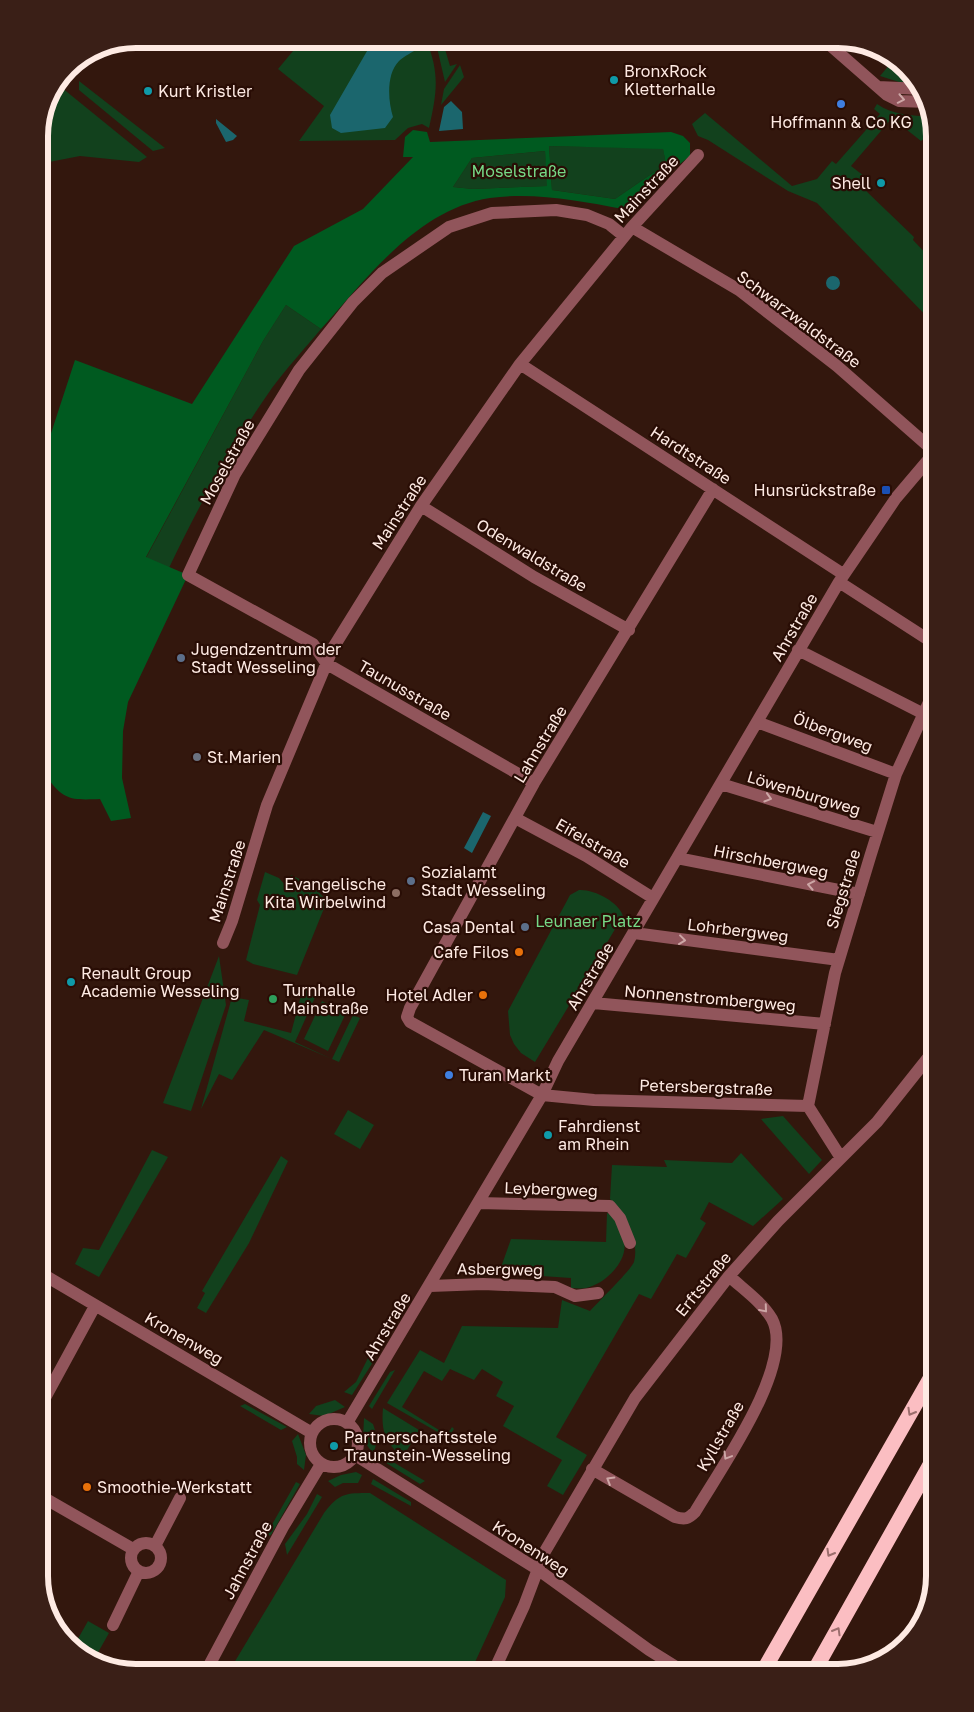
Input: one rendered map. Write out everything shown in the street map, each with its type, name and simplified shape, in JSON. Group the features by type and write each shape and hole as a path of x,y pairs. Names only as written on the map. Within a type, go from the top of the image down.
{"highway":[{"path":"767,1664 926,1386"},
{"path":"818,1664 926,1472"}],"street":[{"path":"833,48 886,95 899,101 919,102"},
{"path":"878,87 912,88"},
{"name":"Mainstraße","path":"223,943 232,921 267,805 333,648 421,506 520,364 628,232 698,155"},
{"name":"Moselstraße","path":"188,575 235,474 299,370 354,302 382,273 449,227 492,213 556,210 587,215 628,232"},
{"name":"Schwarzwaldstraße","path":"628,232 739,290 837,366 926,444"},
{"name":"Hardtstraße","path":"520,364 713,489 926,638"},
{"name":"Ahrstraße","path":"347,1423 542,1095 558,1061 841,578 896,498 926,463"},
{"name":"Lahnstraße","path":"542,1095 410,1022 408,1017 410,1008 534,783 629,630 713,489"},
{"name":"Odenwaldstraße","path":"421,506 534,577 629,630"},
{"name":"Taunusstraße","path":"188,575 313,644 327,664 534,783"},
{"path":"798,650 922,713"},
{"name":"Siegstraße","path":"808,1106 839,960 896,774 926,706"},
{"name":"Ölbergweg","path":"758,722 896,774"},
{"name":"Löwenburgweg","path":"721,784 878,832"},
{"name":"Eifelstraße","path":"515,818 586,856 653,898"},
{"name":"Hirschbergweg","path":"677,858 859,894"},
{"name":"Lohrbergweg","path":"634,934 839,960"},
{"name":"Nonnenstrombergweg","path":"592,1004 825,1024"},
{"name":"Erftstraße","path":"497,1664 524,1606 544,1553 635,1398 729,1276 778,1221 876,1122 926,1060"},
{"name":"Petersbergstraße","path":"542,1095 594,1100 808,1106"},
{"path":"808,1106 841,1158"},
{"name":"Leybergweg","path":"478,1203 610,1206 620,1218 630,1242"},
{"name":"Kyllstraße","path":"592,1469 675,1517 684,1520 695,1512 746,1424 768,1381 778,1347 777,1334 767,1311 729,1276"},
{"name":"Kronenweg","path":"48,1277 312,1433"},
{"name":"Asbergweg","path":"430,1286 483,1284 555,1287 575,1296 598,1293"},
{"path":"48,1392 95,1306"},
{"path":"329,1420 347,1423 357,1436 358,1442 355,1456 349,1463 340,1467 330,1467 321,1464 310,1450 312,1433 322,1422 329,1420"},
{"name":"Kronenweg","path":"355,1456 537,1570 672,1664"},
{"name":"Jahnstraße","path":"210,1664 283,1527 321,1464"},
{"path":"155,1546 180,1498"},
{"path":"48,1500 133,1549"},
{"path":"133,1549 144,1543 155,1546 160,1554 159,1566 150,1573 138,1573"},
{"path":"133,1549 131,1561 138,1573"},
{"path":"113,1625 138,1573"}],"green space":[{"path":"296,48 429,48 434,63 436,83 429,128 422,124 408,128 395,140 299,141 324,106 278,69"},
{"path":"437,48 445,48 450,66 457,64 445,82"},
{"path":"890,64 908,82 899,82 880,76"},
{"path":"460,65 464,77 441,105 444,89"},
{"path":"79,81 165,148 153,151 79,90"},
{"path":"62,88 147,157 139,162 80,156 48,162 48,124 50,113"},
{"path":"877,104 896,112 925,118 926,137 921,141 892,118 851,166 868,179 863,188 914,237 913,240 926,254 926,316 817,203 788,191 708,140 698,136 692,124 705,113 792,186 817,179 832,161 836,164 880,114 874,109"},
{"path":"413,130 427,132 430,142 671,132 683,136 690,143 690,156 623,209 557,198 524,196 490,198 464,205 440,216 396,248 321,329 286,305 263,341 146,557 188,575 128,702 123,731 122,778 131,818 111,821 100,799 76,799 64,795 53,786 48,778 50,762 48,761 48,442 75,360 192,404 294,246 363,209 413,157 403,157 405,137","holes":["549,146 663,149 666,164 615,199 552,190","545,151 547,186 473,189 453,187 472,158"]},
{"path":"549,146 663,148 666,164 615,199 552,190"},
{"name":"Moselstraße","path":"545,151 548,186 473,189 453,187 472,158"},
{"path":"286,305 321,329 272,388 243,431 204,498 169,568 146,558 263,341"},
{"path":"265,872 279,878 285,885 291,875 312,885 327,901 297,975 253,964 246,960 260,905 257,900"},
{"name":"Leunaer Platz","path":"579,890 585,890 605,897 617,906 623,916 535,1062 521,1053 514,1044 510,1035 508,1011 570,895"},
{"path":"219,956 226,1005 191,1111 163,1103"},
{"path":"303,988 317,993 295,1042 332,1059 353,1015 360,1018 339,1062 264,1030 232,1080 219,1074 201,1109 232,997 249,1000 244,1021 291,1033"},
{"path":"322,1001 346,1013 328,1051 304,1039"},
{"path":"348,1110 374,1125 360,1149 334,1134"},
{"path":"783,1116 822,1160 809,1174 761,1119"},
{"path":"152,1150 168,1157 99,1277 75,1264 83,1248 99,1250"},
{"path":"741,1153 783,1199 753,1226 709,1202 700,1219 706,1223 686,1258 677,1254 651,1299 639,1294 556,1437 587,1455 563,1495 547,1486 562,1460 503,1426 514,1406 496,1396 503,1382 482,1369 474,1380 450,1369 442,1381 424,1371 402,1407 447,1435 452,1427 454,1429 448,1438 387,1403 420,1350 444,1363 462,1326 558,1328 562,1300 590,1311 614,1286 632,1266 635,1245 630,1228 610,1199 612,1165 667,1167 664,1160 732,1163"},
{"path":"281,1156 288,1161 249,1243 206,1313 197,1308 205,1293 202,1291"},
{"path":"607,1213 612,1215 624,1240 625,1248 619,1263 608,1277 601,1282 586,1288 571,1288 571,1278 499,1273 511,1239 606,1242"},
{"path":"369,1356 375,1359 352,1395 344,1392 356,1382"},
{"path":"395,1370 372,1409 369,1406 390,1372"},
{"path":"335,1400 345,1407 324,1416 309,1414 316,1406"},
{"path":"245,1404 287,1427 281,1430 240,1406"},
{"path":"383,1408 419,1430 403,1457 388,1441 384,1430"},
{"path":"364,1418 373,1424 375,1432 376,1443 373,1454 363,1439"},
{"path":"298,1434 306,1455 304,1470 297,1464 292,1441"},
{"path":"388,1459 425,1481 420,1484 383,1461"},
{"path":"356,1472 362,1475 358,1483 343,1483 335,1487 328,1481 341,1475"},
{"path":"373,1479 411,1502 411,1506 371,1484"},
{"path":"296,1482 300,1484 271,1535 265,1537"},
{"path":"355,1493 370,1493 506,1580 505,1597 474,1664 233,1664 324,1513 334,1501"},
{"path":"317,1494 322,1497 287,1555 285,1544 307,1514"},
{"path":"88,1621 109,1633 97,1655 76,1642"}],"water":[{"path":"369,48 419,48 399,61 392,73 389,96 393,117 385,128 341,133 332,128 330,115"},
{"path":"451,101 462,112 463,129 439,131 444,107"},
{"path":"216,119 237,136 233,140 226,142 216,123"},
{"path":"830,276 836,276 840,283 836,290 830,290 826,286 826,280"},
{"path":"483,812 491,816 472,853 464,848"}],"place":[{"name":"BronxRock Kletterhalle","path":"614,80"},
{"name":"Kurt Kristler","path":"148,91"},
{"name":"Hoffmann & Co KG","path":"841,104"},
{"name":"Shell","path":"881,183"},
{"name":"Hunsrückstraße","path":"886,490"},
{"name":"Jugendzentrum der Stadt Wesseling","path":"181,658"},
{"name":"St.Marien","path":"197,757"},
{"name":"Sozialamt Stadt Wesseling","path":"411,881"},
{"name":"Evangelische Kita Wirbelwind","path":"396,893"},
{"name":"Casa Dental","path":"525,927"},
{"name":"Cafe Filos","path":"519,952"},
{"name":"Renault Group Academie Wesseling","path":"71,982"},
{"name":"Hotel Adler","path":"483,995"},
{"name":"Turnhalle Mainstraße","path":"273,999"},
{"name":"Turan Markt","path":"449,1075"},
{"name":"Fahrdienst am Rhein","path":"548,1135"},
{"name":"Partnerschaftsstele Traunstein-Wesseling","path":"334,1446"},
{"name":"Smoothie-Werkstatt","path":"87,1487"}]}
